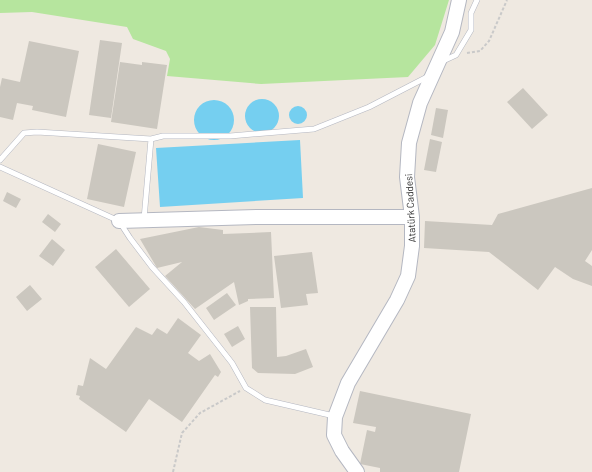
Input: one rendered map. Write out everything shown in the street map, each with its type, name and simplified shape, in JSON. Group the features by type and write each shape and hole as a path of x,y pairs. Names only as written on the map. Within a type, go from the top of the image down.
{"street":[{"name":"Atatürk Caddesi","path":"357,472 342,451 334,435 335,417 348,383 398,300 408,276 412,246 412,218 408,177 409,143 420,103 452,32 459,0"},
{"path":"120,221 257,217 412,218"}],"lane":[{"path":"0,160 24,133 37,132 151,139 164,136 230,136 314,129 369,107 456,55 471,30 471,13 477,0"},
{"path":"144,220 151,139"},
{"path":"0,167 120,221 130,238 152,267 184,302 232,363 246,388 265,400 335,417"}],"path":[{"path":"456,55 480,51 489,41 507,0"},
{"path":"173,472 182,433 200,413 246,388"}],"green space":[{"path":"0,0 449,0 435,45 408,77 261,84 167,76 170,59 166,51 133,39 127,27 32,12 0,13"}],"water":[{"path":"262,99 268,100 274,104 278,110 278,122 274,128 268,132 262,133 256,132 250,128 246,122 245,116 246,110 250,104 256,100"},
{"path":"218,100 225,103 231,109 234,120 233,128 225,137 218,140 210,140 203,137 195,128 194,116 197,109 206,101"},
{"path":"298,106 304,109 307,115 304,121 298,124 292,121 289,115 292,109"},
{"path":"300,140 303,198 160,207 156,148"}],"building":[{"path":"100,40 122,43 111,118 89,115"},
{"path":"29,41 79,51 66,117 32,110 33,106 17,103 13,120 0,117 0,87 2,78 20,82"},
{"path":"120,62 142,65 142,62 167,65 157,129 111,122"},
{"path":"523,88 548,115 532,129 507,102"},
{"path":"436,108 448,110 443,138 431,135"},
{"path":"430,139 442,142 436,172 424,170"},
{"path":"98,144 136,152 124,207 87,199"},
{"path":"592,188 592,250 585,261 592,266 592,286 573,279 555,267 538,290 489,252 424,248 425,221 492,225 498,214"},
{"path":"7,192 21,199 16,208 3,201"},
{"path":"48,214 61,224 55,232 42,222"},
{"path":"199,227 223,230 223,234 271,232 274,298 248,299 248,301 239,305 234,282 195,309 165,276 182,262 157,268 140,239"},
{"path":"52,239 65,250 53,266 39,256"},
{"path":"116,249 150,289 129,307 95,267"},
{"path":"312,252 318,293 306,294 308,305 281,308 274,256"},
{"path":"30,285 42,299 27,311 16,297"},
{"path":"227,293 236,305 214,320 206,308"},
{"path":"250,307 276,307 277,357 286,356 306,349 313,367 295,374 258,373 252,368"},
{"path":"178,318 201,335 188,353 199,361 210,354 221,372 218,377 215,375 182,422 149,399 126,432 79,399 80,396 76,395 78,385 83,386 90,358 106,369 136,327 152,335 157,328 167,334"},
{"path":"238,326 245,339 232,347 224,334"},
{"path":"360,391 471,414 459,472 380,472 380,468 360,464 367,430 375,432 376,427 353,423"}]}
